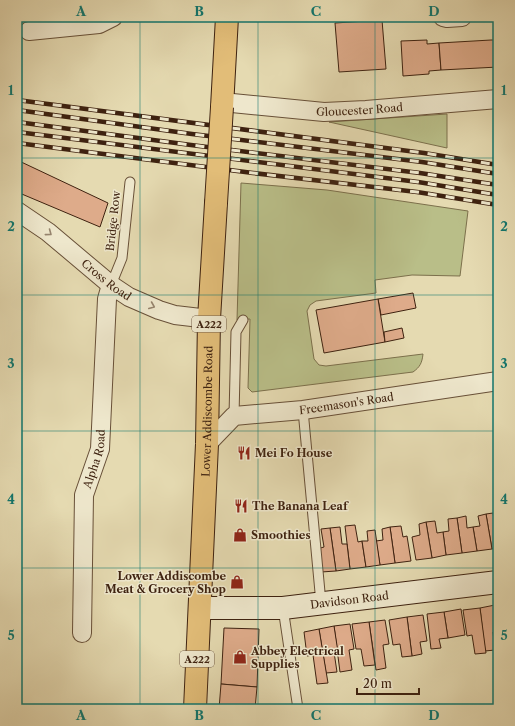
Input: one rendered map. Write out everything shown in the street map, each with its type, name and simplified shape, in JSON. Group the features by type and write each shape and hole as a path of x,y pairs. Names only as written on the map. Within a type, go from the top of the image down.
{"main road":[{"name":"Lower Addiscombe Road","path":"194,709 207,444 210,319 227,17"}],"street":[{"path":"29,31 99,24 113,17"},
{"path":"443,17 462,17"},
{"name":"Gloucester Road","path":"222,104 324,112 498,99"},
{"name":"Cross Road","path":"17,211 48,232 111,285 129,297 175,315 210,319"},
{"name":"Alpha Road","path":"82,633 84,495 100,449 107,300 111,285"},
{"name":"Freemason's Road","path":"234,416 303,410 498,381"},
{"path":"207,444 234,416"},
{"name":"Davidson Road","path":"200,608 283,608 498,582"}],"lane":[{"name":"Bridge Row","path":"111,285 122,258 130,182"},
{"path":"234,416 236,332 243,320"},
{"path":"303,410 321,603"},
{"path":"283,608 298,709"}],"green space":[{"path":"447,114 447,148 329,122"},
{"path":"241,183 327,190 468,211 460,276 412,275 375,280 376,293 316,301 310,305 307,311 314,359 319,365 326,366 423,354 419,366 413,372 252,392 248,388 250,319 237,320"}],"building":[{"path":"382,20 386,69 339,72 335,23"},
{"path":"427,40 427,44 439,43 441,70 429,71 429,74 403,76 401,41"},
{"path":"498,40 498,67 441,70 439,43"},
{"path":"17,160 108,203 100,227 17,192"},
{"path":"413,293 416,308 381,315 378,299"},
{"path":"378,299 385,342 324,353 316,310"},
{"path":"402,328 404,338 385,342 384,332"},
{"path":"493,513 495,525 498,524 498,548 492,549 486,514"},
{"path":"486,514 492,549 477,551 473,527 480,526 478,516"},
{"path":"466,516 467,528 473,527 477,551 462,553 457,518"},
{"path":"457,518 462,553 446,555 443,532 449,531 448,519"},
{"path":"435,521 437,533 443,532 446,555 432,558 426,522"},
{"path":"426,522 432,558 416,560 412,537 420,535 419,524"},
{"path":"355,525 358,542 362,541 366,567 350,569 345,526"},
{"path":"401,526 403,537 407,536 411,561 395,563 390,527"},
{"path":"340,527 342,544 347,544 350,569 336,571 330,528"},
{"path":"390,527 395,563 380,565 376,541 383,540 382,529"},
{"path":"330,528 336,571 321,572 317,549 324,547 321,529"},
{"path":"375,530 380,565 366,567 362,541 368,541 367,531"},
{"path":"495,605 498,632 493,632 495,650 485,651 480,608"},
{"path":"480,608 486,653 475,654 472,635 467,636 463,610"},
{"path":"461,609 465,635 448,638 444,612"},
{"path":"444,612 448,638 439,639 441,648 431,649 427,614"},
{"path":"423,615 427,641 420,642 422,654 412,656 407,617"},
{"path":"407,617 412,656 402,657 400,644 393,645 389,620"},
{"path":"385,620 389,644 383,645 386,668 376,670 369,622"},
{"path":"369,622 375,665 364,666 361,649 356,649 352,624"},
{"path":"350,624 354,649 349,650 352,670 340,672 334,626"},
{"path":"334,626 338,652 334,652 337,672 326,673 319,629"},
{"name":"Abbey Electrical Supplies","path":"224,628 259,629 257,687 221,684"},
{"path":"319,629 328,683 317,684 313,655 307,656 304,632"},
{"path":"221,684 257,687 255,709 219,709"}],"railway":[{"path":"17,100 424,153 498,165"},
{"path":"17,110 192,134 422,162 498,174"},
{"path":"17,122 420,173 498,185"},
{"path":"17,132 418,182 498,195"},
{"path":"17,143 417,192 498,205"}],"place":[{"name":"Mei Fo House","path":"244,453"},
{"name":"The Banana Leaf","path":"241,506"},
{"name":"Smoothies","path":"240,535"},
{"name":"Lower Addiscombe Meat & Grocery Shop","path":"237,582"},
{"name":"Abbey Electrical Supplies","path":"240,657"}]}
